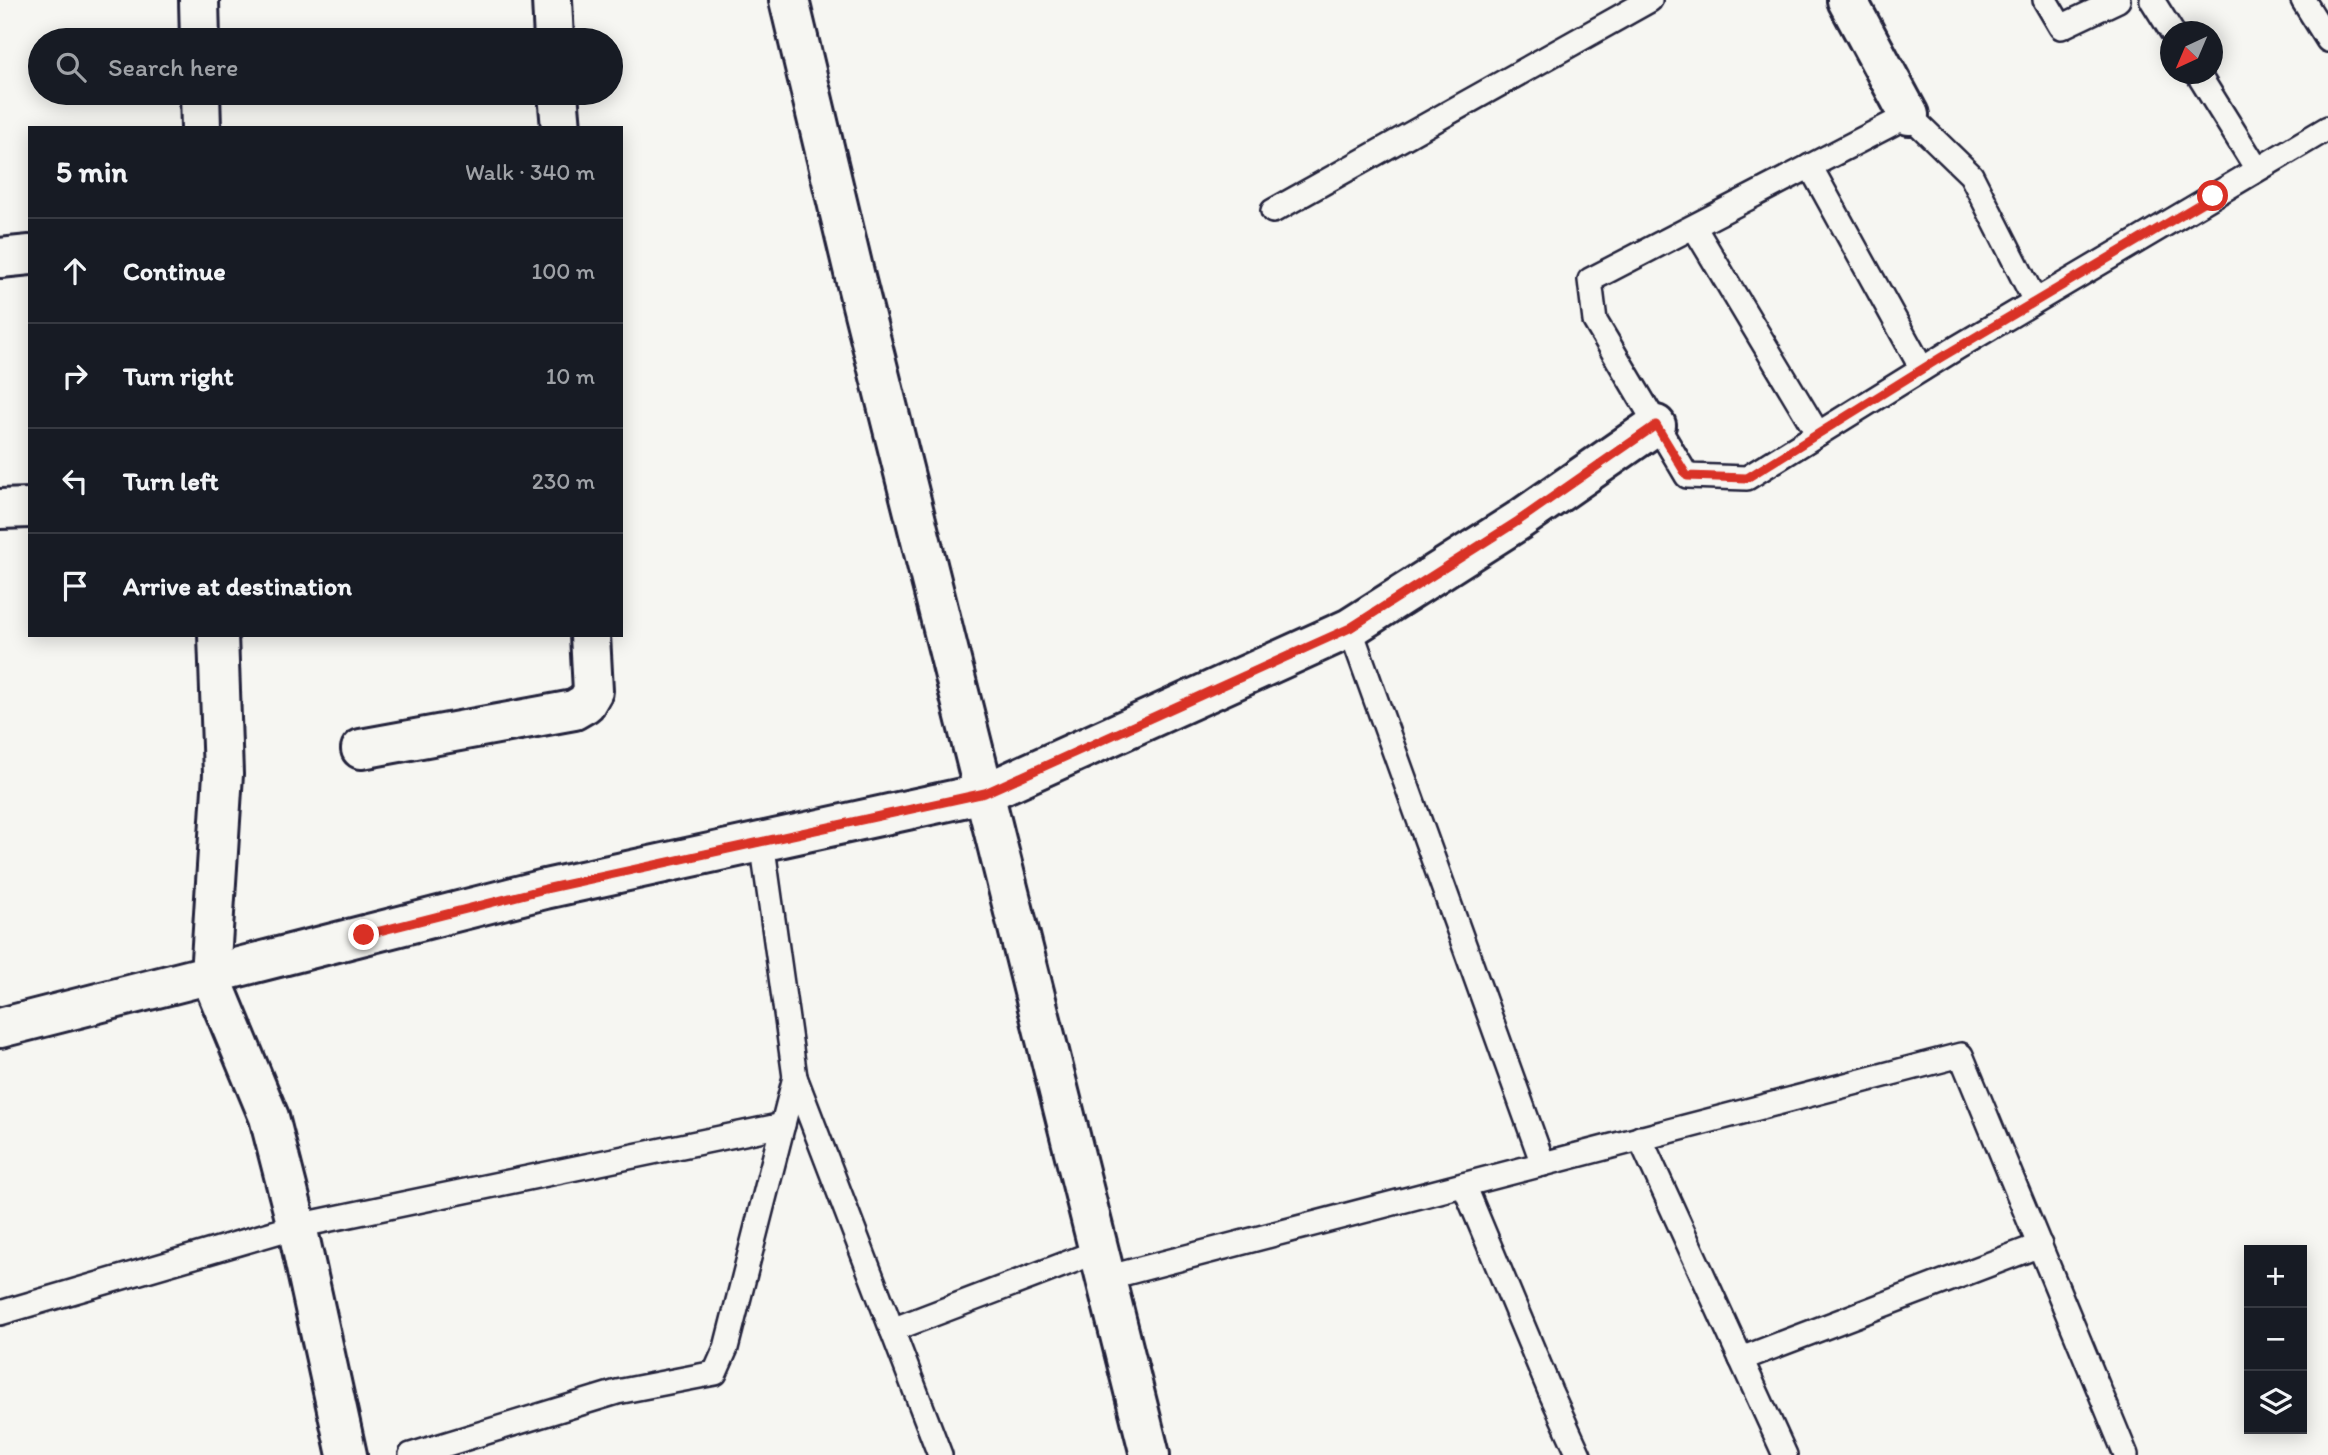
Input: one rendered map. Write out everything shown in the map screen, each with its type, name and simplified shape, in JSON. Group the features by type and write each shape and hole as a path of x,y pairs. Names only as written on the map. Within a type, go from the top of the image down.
{"street":[{"path":"199,0 200,28"},
{"path":"552,0 553,28"},
{"path":"789,0 855,277 1150,1455"},
{"path":"1847,0 1909,116"},
{"path":"200,105 201,126"},
{"path":"559,105 561,126"},
{"path":"0,258 28,255"},
{"path":"0,1028 545,889 985,793 1350,628 1518,521 1656,425"},
{"path":"0,509 28,508"},
{"path":"218,637 223,774 210,975 269,1117 297,1226 347,1455"},
{"path":"361,749 574,710 586,703 593,691 590,637"}],"lane":[{"path":"1273,211 1650,0"},
{"path":"2045,0 2061,27 2118,0"},
{"path":"2152,0 2165,21"},
{"path":"2303,0 2328,40"},
{"path":"2204,84 2258,169"},
{"path":"2035,301 1970,175 1909,116 1590,280 1595,321 1687,476 1747,478 1922,369 2328,128"},
{"path":"1810,166 1922,369"},
{"path":"1694,227 1818,434"},
{"path":"1350,628 1543,1164"},
{"path":"762,841 795,1077 940,1455"},
{"path":"892,1330 1103,1265 1464,1185 1961,1055 2126,1455"},
{"path":"415,1454 617,1392 715,1373 726,1348 795,1077"},
{"path":"0,1313 297,1226 783,1125"},
{"path":"1640,1138 1785,1455"},
{"path":"1464,1185 1579,1455"},
{"path":"1741,1359 2040,1245"}],"route":[{"path":"364,935 545,889 985,793 1350,628 1518,521 1656,425 1687,476 1747,478 1940,358 2213,196"}]}
